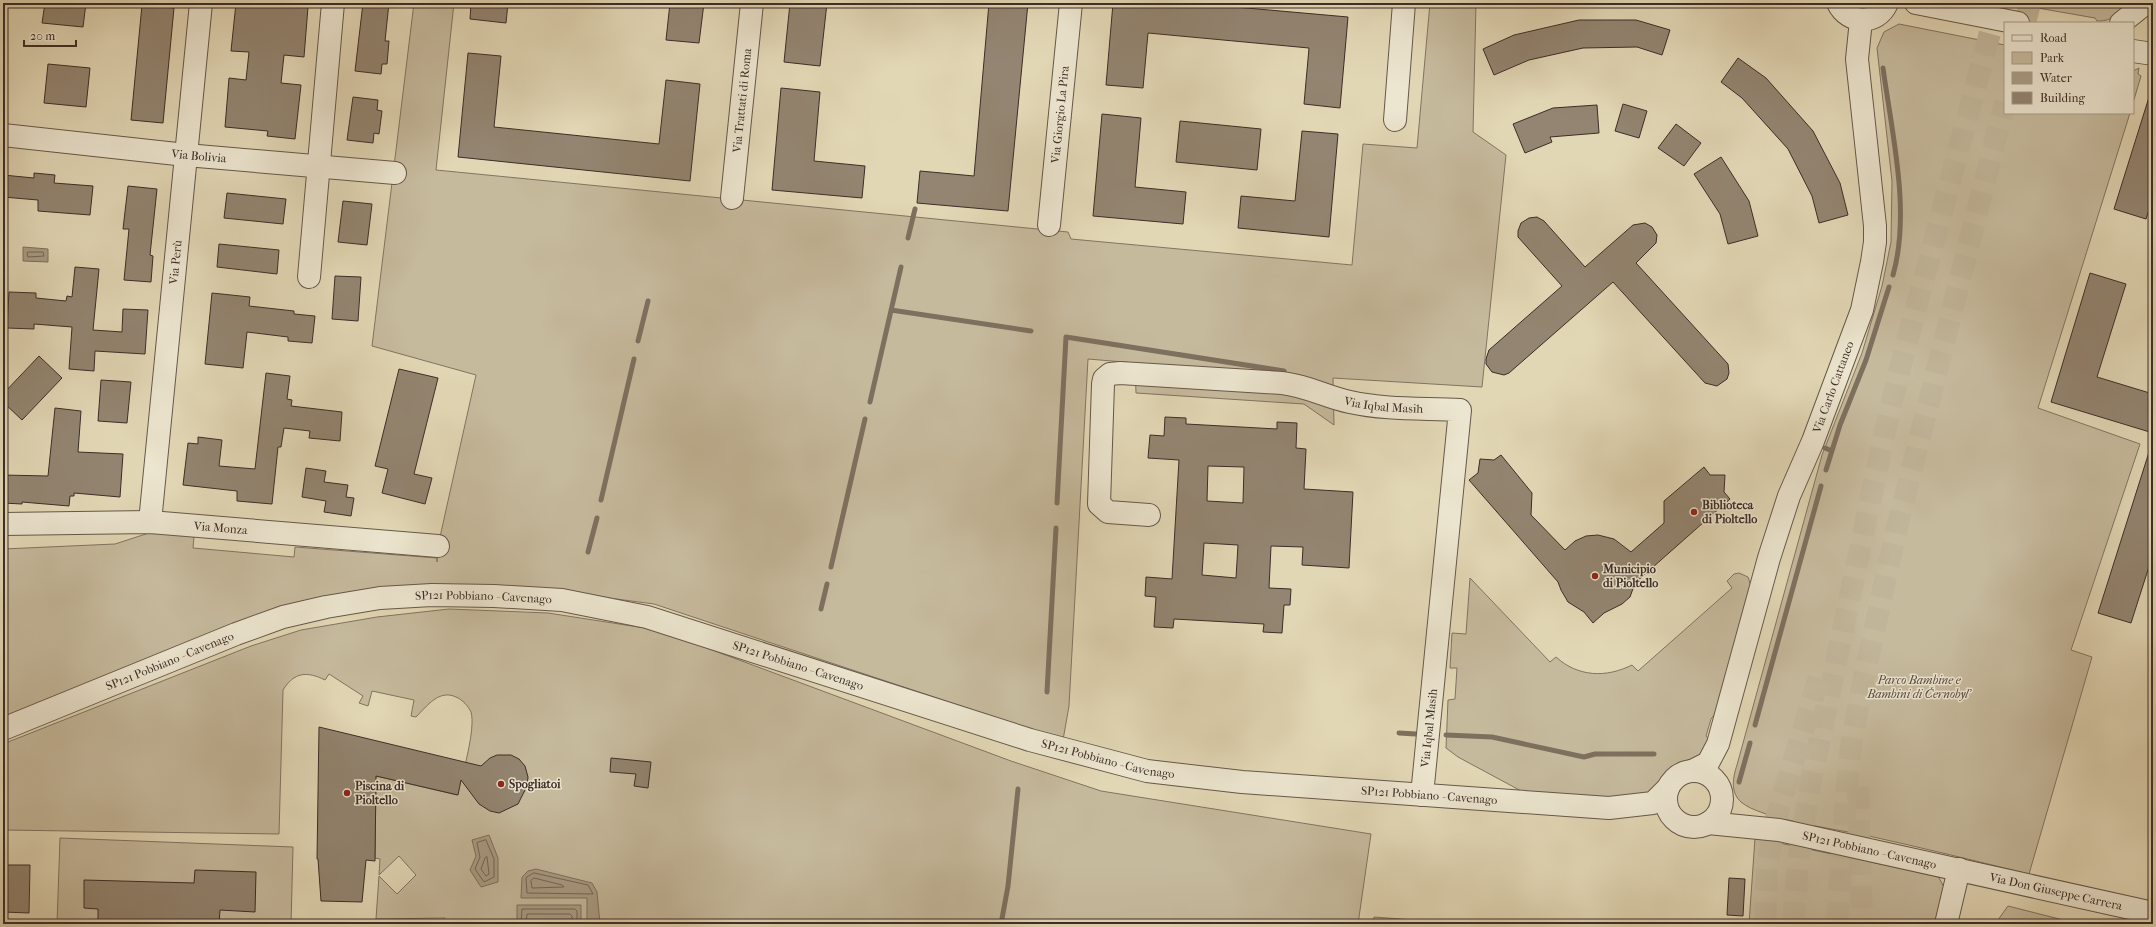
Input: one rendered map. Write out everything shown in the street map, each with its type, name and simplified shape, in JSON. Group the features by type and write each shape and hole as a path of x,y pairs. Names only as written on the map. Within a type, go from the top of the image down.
{"street":[{"name":"Via Perù","path":"150,522 201,3"},
{"path":"309,277 333,3"},
{"name":"Via Trattati di Roma","path":"732,198 752,3"},
{"name":"Via Giorgio La Pira","path":"1049,225 1071,3"},
{"path":"1395,120 1404,3"},
{"path":"1838,3 1846,15 1861,20 1876,16 1888,3"},
{"path":"1916,3 2010,22"},
{"path":"2135,38 2146,3"},
{"path":"2135,38 2153,12"},
{"name":"Via Carlo Cattaneo","path":"1720,789 1716,776 1718,744 1769,558 1790,496 1813,441 1862,310 1872,262 1875,242 1875,226 1857,59 1861,20"},
{"path":"2135,38 2153,54"},
{"name":"Via Bolivia","path":"3,135 186,155 395,173"},
{"name":"Via Iqbal Masih","path":"1149,515 1108,512 1100,504 1103,384 1104,379 1110,374 1137,374 1282,383 1306,387 1355,403 1460,410 1422,795"},
{"name":"Via Monza","path":"3,524 150,522 438,546"},
{"name":"SP121 Pobbiano - Cavenago","path":"3,730 236,634 283,618 326,607 380,598 432,595 494,596 562,600 647,616 1030,740 1147,771 1242,782 1609,808 1694,827 1708,823 1779,830 1960,869"},
{"name":"Via Carlo Cattaneo","path":"1692,771 1708,763 1718,744"},
{"name":"SP121 Pobbiano - Cavenago","path":"1609,808 1653,802 1668,788 1676,777 1692,771 1709,775 1728,802 1747,818 1779,830"},
{"path":"1668,788 1666,800 1667,808 1673,818 1680,823"},
{"path":"1708,823 1716,815 1720,808 1720,789"},
{"path":"1946,924 1960,869"},
{"name":"Via Don Giuseppe Carrera","path":"1960,869 2153,913"}],"green space":[{"path":"414,3 454,3 436,170 1068,232 1071,239 1352,265 1363,144 1417,148 1430,3 1476,3 1473,132 1506,155 1482,387 1333,378 1334,425 1304,404 1136,393 1135,363 1088,359 1069,706 1063,740 654,604 571,593 332,598 3,723 3,549 115,544 155,531 194,537 193,548 294,557 295,547 437,558 437,562 438,546 476,375 372,346"},
{"path":"2009,3 2131,3 2111,18 2097,21 2095,18"},
{"name":"Parco Bambine e Bambini di Černobyl’","path":"1899,24 2004,45 2004,114 2130,114 2038,408 2140,444 2071,650 2092,657 2029,874 1869,836 1782,819 1765,814 1741,802 1735,794 1733,784 1822,455 1862,353 1882,286 1891,242 1892,181 1877,48 1884,32"},
{"path":"2139,68 2138,74 2141,76 2134,100 2134,70"},
{"path":"1739,573 1748,577 1751,586 1715,714 1711,719 1706,736 1712,743 1709,757 1673,774 1650,800 1523,792 1458,757 1446,748 1448,700 1455,699 1457,668 1450,668 1452,633 1466,634 1470,578 1550,662 1556,657 1574,669 1583,672 1602,673 1612,672 1632,665 1638,671 1732,588 1727,581 1734,574"},
{"path":"449,609 548,613 645,628 696,644 1011,761 1101,791 1371,834 1358,924 445,924 445,918 376,919 379,876 397,894 416,875 399,856 379,875 380,859 375,858 376,776 457,795 470,741 472,729 471,712 463,701 450,695 444,695 434,700 416,717 411,716 414,700 372,691 368,706 359,703 363,696 329,674 325,680 312,675 301,675 287,684 283,690 279,834 3,830 3,744 251,646 301,630 377,617"},
{"path":"60,838 293,847 291,924 57,924"},
{"path":"1755,838 1938,876 1944,887 1939,924 1749,924"},
{"path":"2008,906 2079,924 1995,924"},
{"path":"1374,917 1467,924 1373,924"}],"water":[{"path":"23,247 48,249 48,262 23,261"},
{"path":"489,835 498,858 498,882 481,887 470,870 476,856 472,840"},
{"path":"536,869 592,883 597,892 600,924 587,924 587,898 521,898 522,877 528,871"},
{"path":"517,905 581,905 581,924 517,924"}],"building":[{"path":"45,3 86,3 83,27 42,23"},
{"path":"236,3 272,3 308,7 304,57 284,55 281,83 301,85 295,139 267,136 268,131 225,127 229,78 246,80 249,52 231,51"},
{"path":"363,3 389,3 385,41 389,41 387,64 382,64 381,74 355,71"},
{"path":"471,3 508,3 506,23 470,19"},
{"path":"670,3 704,3 699,43 666,40"},
{"path":"790,3 827,3 820,66 784,62"},
{"path":"989,3 1028,3 1008,211 917,203 920,171 974,176"},
{"path":"1113,3 1190,3 1348,17 1340,108 1304,104 1309,48 1148,33 1143,88 1106,85"},
{"path":"142,5 174,8 163,123 131,120"},
{"path":"1579,20 1636,20 1670,30 1662,55 1637,47 1583,48 1529,60 1494,75 1483,49 1514,35"},
{"path":"468,53 501,56 494,127 659,144 666,80 700,84 690,181 458,157"},
{"path":"1738,58 1766,78 1813,131 1840,183 1848,215 1819,223 1812,196 1788,149 1742,98 1721,82"},
{"path":"48,64 90,68 86,107 44,103"},
{"path":"781,88 820,92 814,161 865,166 862,198 772,190"},
{"path":"2150,94 2153,95 2153,197 2146,219 2114,209"},
{"path":"353,97 378,100 377,110 382,111 379,134 374,133 373,143 347,140"},
{"path":"1623,104 1647,111 1639,138 1615,131"},
{"path":"1597,105 1599,133 1550,137 1552,142 1525,153 1513,124 1553,108"},
{"path":"1102,114 1141,118 1135,187 1186,192 1183,224 1093,216"},
{"path":"1180,121 1261,129 1257,170 1176,162"},
{"path":"1676,124 1701,143 1684,166 1658,148"},
{"path":"1302,131 1338,134 1329,237 1238,228 1241,196 1295,201"},
{"path":"1721,157 1749,201 1758,236 1728,244 1720,214 1694,174"},
{"path":"34,173 55,175 54,183 93,186 90,215 38,211 38,200 3,197 3,175 34,178"},
{"path":"128,186 157,189 150,255 153,256 151,282 124,280 129,229 123,229"},
{"path":"227,193 286,199 283,224 224,218"},
{"path":"343,201 372,204 367,245 338,242"},
{"path":"1537,217 1544,221 1585,267 1633,225 1645,223 1652,227 1657,235 1656,243 1636,263 1728,364 1729,373 1727,379 1717,386 1705,383 1613,282 1509,373 1504,375 1492,372 1486,364 1489,350 1562,286 1518,237 1518,231 1521,223 1529,218"},
{"path":"219,244 279,250 277,274 217,267"},
{"path":"75,267 99,269 93,330 122,332 123,309 148,310 145,354 95,351 94,371 69,369 72,327 34,324 34,329 7,328 9,292 36,293 36,298 66,301 67,296 72,297"},
{"path":"2090,273 2126,284 2097,377 2153,394 2153,433 2051,402"},
{"path":"335,276 361,277 358,321 332,319"},
{"path":"212,293 250,297 249,306 294,311 294,314 315,316 312,343 288,341 288,337 247,332 243,368 205,364"},
{"path":"39,356 62,378 22,420 3,402 3,394"},
{"path":"399,369 438,378 414,474 432,478 425,504 382,493 388,469 375,466"},
{"path":"266,373 290,376 287,399 292,400 291,406 342,412 340,441 309,438 310,431 284,428 281,447 278,447 272,504 237,501 237,491 183,485 188,443 198,444 198,437 222,440 219,466 255,469"},
{"path":"101,380 131,382 127,423 98,421"},
{"path":"55,408 81,411 78,452 123,454 120,497 74,493 74,496 70,496 69,506 22,502 22,504 3,503 3,475 48,476"},
{"path":"1165,417 1186,418 1186,424 1277,429 1277,422 1297,423 1296,448 1306,449 1304,489 1353,492 1349,568 1302,565 1303,547 1271,546 1269,588 1291,589 1290,605 1284,605 1282,633 1263,632 1264,624 1174,619 1173,628 1154,627 1156,597 1145,596 1146,577 1172,579 1179,460 1148,458 1150,435 1164,436","holes":["1208,466 1244,467 1243,503 1207,501","1204,543 1238,545 1236,578 1202,575"]},
{"path":"2150,449 2153,450 2153,554 2131,623 2098,613"},
{"path":"1501,455 1532,493 1531,515 1565,550 1575,541 1586,536 1598,535 1614,539 1631,552 1664,523 1664,501 1704,467 1710,475 1725,475 1724,492 1730,499 1635,583 1630,597 1622,604 1604,613 1593,623 1584,612 1568,602 1558,582 1469,480 1478,473 1480,459 1494,460"},
{"path":"306,468 326,471 324,482 348,485 346,497 354,498 351,516 324,512 326,501 302,497"},
{"name":"Piscina di Pioltello","path":"319,727 481,766 490,758 497,755 511,755 519,759 525,766 528,777 527,786 518,804 499,813 490,811 479,804 461,780 458,795 376,776 375,861 366,860 362,902 321,901 317,859"},
{"path":"611,758 651,762 648,788 634,786 636,774 610,772"},
{"path":"3,865 30,865 29,913 3,912"},
{"path":"195,870 256,872 255,912 220,910 219,924 98,924 98,909 84,908 84,880 194,883"},
{"path":"1729,878 1745,879 1743,916 1727,915"}],"waterway":[{"path":"1883,68 1895,146 1900,199 1898,251 1893,275"},
{"path":"908,238 915,209"},
{"path":"870,402 901,267"},
{"path":"1826,470 1840,425 1866,360 1889,287"},
{"path":"638,341 648,301"},
{"path":"891,310 1031,331"},
{"path":"1057,503 1066,337 1284,371"},
{"path":"601,500 634,359"},
{"path":"831,567 865,419"},
{"path":"1825,448 1832,451"},
{"path":"1755,725 1821,486"},
{"path":"588,552 597,518"},
{"path":"1047,692 1056,528"},
{"path":"821,609 827,584"},
{"path":"1399,733 1416,734"},
{"path":"1446,735 1492,737 1584,757 1595,754 1654,754"},
{"path":"1739,782 1750,743"},
{"path":"1001,924 1008,886 1018,789"}],"tunnel":[{"path":"1793,924 1798,864 1809,790 1884,436 1901,364 1998,3"},
{"path":"2025,22 2030,3"},
{"path":"1837,924 1846,794 1851,746 1861,691 1897,527 2004,106"},
{"path":"1765,924 1767,866 1776,818 1819,677"},
{"path":"1858,787 1862,924"}],"place":[{"name":"Biblioteca di Pioltello","path":"1694,512"},
{"name":"Municipio di Pioltello","path":"1595,576"},
{"name":"Spogliatoi","path":"501,784"},
{"name":"Piscina di Pioltello","path":"347,793"}]}
